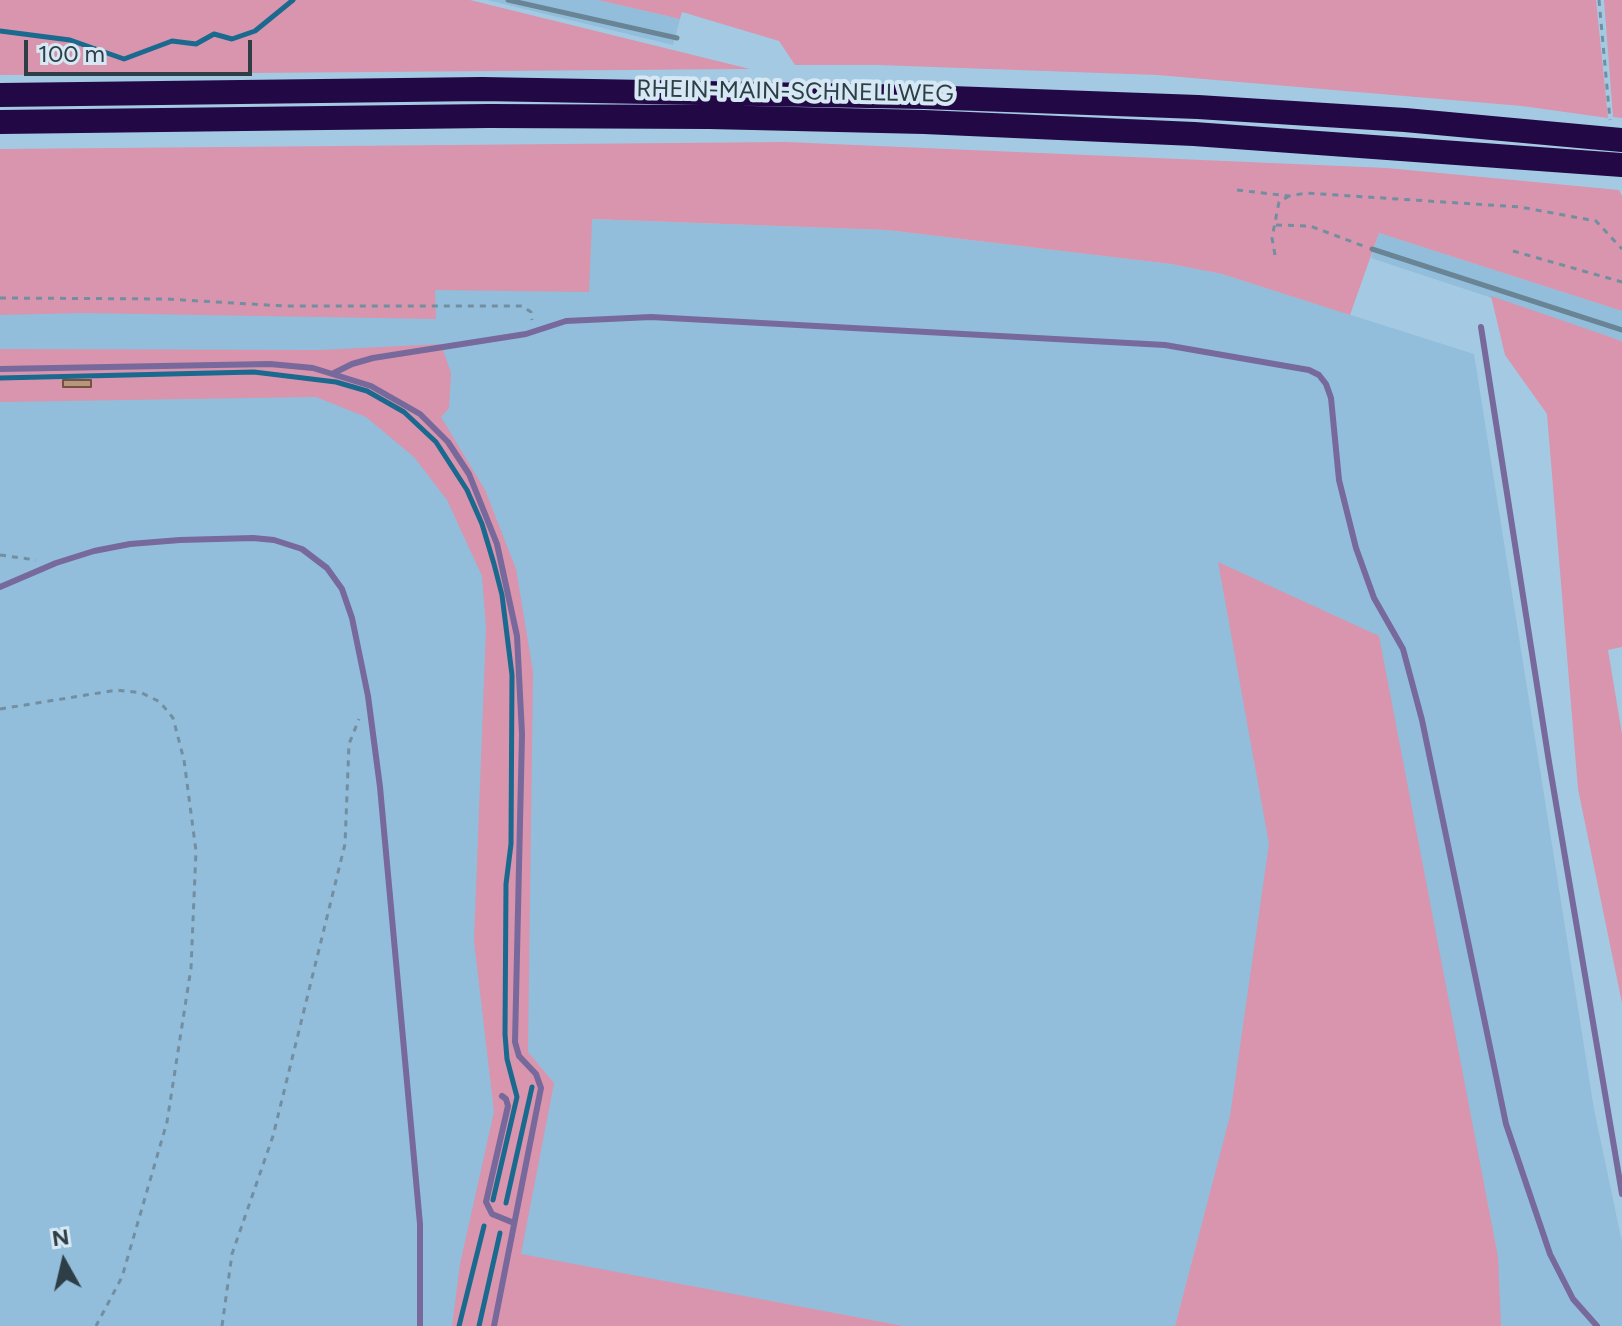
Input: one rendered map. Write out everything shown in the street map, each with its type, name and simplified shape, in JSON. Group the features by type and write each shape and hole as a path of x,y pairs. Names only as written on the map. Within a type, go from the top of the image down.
{"highway":[{"name":"RHEIN-MAIN-SCHNELLWEG","path":"0,95 482,89 924,97 1198,107 1405,120 1586,137 1616,133"},
{"name":"RHEIN-MAIN-SCHNELLWEG","path":"0,122 709,117 924,122 1194,134 1622,165"}],"lane":[{"path":"334,373 373,358 526,334 566,321 651,317 1165,345 1309,370 1319,375 1331,398 1339,480 1356,548 1374,598 1403,649 1422,720 1506,1124 1550,1254 1573,1299 1597,1326"},
{"path":"1481,327 1549,762 1622,1194"},
{"path":"0,369 270,364 334,373 371,386 420,414 448,442 469,474 488,518 512,603 520,669 522,734 515,1042 519,1056 536,1074 541,1088 494,1326"},
{"path":"0,587 94,551 180,540 253,538 274,540 302,549 327,568 342,589 352,618 368,696 380,787 420,1224 420,1326"},
{"path":"502,1096 508,1106 486,1202 492,1214 514,1223"}],"path":[{"path":"1599,0 1616,133"},
{"path":"1237,190 1289,196 1306,193 1520,207 1596,221 1622,249"},
{"path":"1275,255 1272,238 1279,202 1289,196"},
{"path":"1276,225 1296,223 1310,226 1366,247"},
{"path":"1513,251 1622,282"},
{"path":"0,298 166,299 284,306 522,306 531,312 533,324 526,334"},
{"path":"0,555 56,563"},
{"path":"0,709 117,690 142,693 160,702 173,718 184,760 196,851 191,968 167,1122 122,1277 96,1326"},
{"path":"222,1326 232,1254 273,1136 345,844 349,744 368,696"}],"shaded area":[{"path":"0,0 470,0 750,69 0,75"},
{"path":"487,0 598,0 680,19 673,45"},
{"path":"598,0 1596,0 1608,118 1522,106 1157,75 795,65 779,41 682,12 680,19"},
{"path":"1604,0 1622,0 1622,118 1613,117"},
{"path":"786,142 1387,168 1619,190 1622,196 1622,311 1379,233 1350,315 1222,274 1171,264 887,230 592,219 589,292 435,290 436,319 83,313 0,315 0,149"},
{"path":"536,217 887,230 1171,264 1222,274 1474,354 1594,1109 1622,1242 1622,1326 1329,1326 1230,1119 1175,1326 904,1326 521,1255 507,1326 0,1326 0,231"},
{"path":"1379,233 1622,311 1622,341 1371,258"},
{"path":"1491,296 1622,341 1622,647 1608,650 1622,734 1622,1003 1578,789 1547,414 1505,355"},
{"path":"441,344 451,373 449,408 441,417 485,490 516,569 533,672 528,1052 554,1083 521,1254 904,1326 452,1326 460,1264 494,1112 474,941 486,628 482,576 447,500 414,457 366,417 316,397 0,402 0,349 320,350"},
{"path":"1218,562 1379,636 1498,1257 1501,1326 1175,1326 1230,1116 1269,844"}],"building":[{"path":"63,380 91,380 91,387 63,387"}],"waterway":[{"path":"0,31 70,40 124,59 172,41 196,44 214,34 232,39 255,31 293,0"},
{"path":"0,378 254,372 336,382 367,391 404,412 436,442 467,490 482,524 502,595 512,675 505,1034 507,1059 517,1097 493,1200"},
{"path":"506,1203 532,1087"},
{"path":"459,1326 484,1226"},
{"path":"479,1326 500,1233"}],"railway":[{"path":"508,0 677,38"},
{"path":"1372,249 1622,330"}]}
